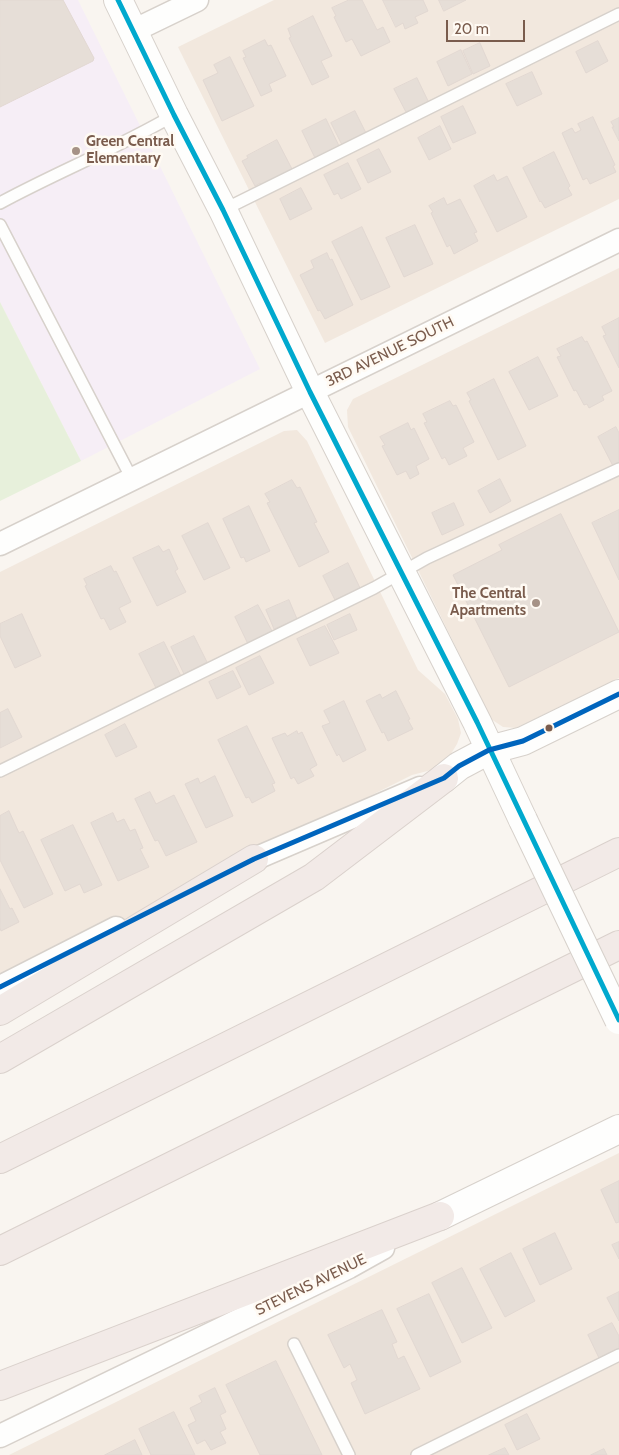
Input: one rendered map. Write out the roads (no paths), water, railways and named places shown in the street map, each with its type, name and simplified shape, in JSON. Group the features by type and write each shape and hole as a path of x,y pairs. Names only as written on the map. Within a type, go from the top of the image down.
{"highway":[{"path":"0,1059 314,877 444,778"},
{"path":"0,1159 619,852"},
{"path":"0,1011 254,858"},
{"path":"0,1251 619,945"},
{"path":"0,1386 440,1216"}],"street":[{"path":"118,0 223,210 310,392 477,722 619,1020"},
{"path":"133,31 197,0"},
{"name":"3RD AVENUE SOUTH","path":"0,544 619,240"},
{"path":"0,987 254,858 444,778 459,766 490,750 523,741 619,694"},
{"name":"STEVENS AVENUE","path":"0,1436 349,1267 440,1216 619,1129"}],"lane":[{"path":"223,210 619,14"},
{"path":"0,203 34,184 146,131 174,115"},
{"path":"0,225 132,479"},
{"path":"0,771 366,592 427,558 619,469"},
{"path":"294,1344 349,1455"},
{"path":"417,1455 619,1355"}],"place":[{"name":"Green Central Elementary","path":"76,151"},
{"name":"The Central Apartments","path":"536,603"}]}
